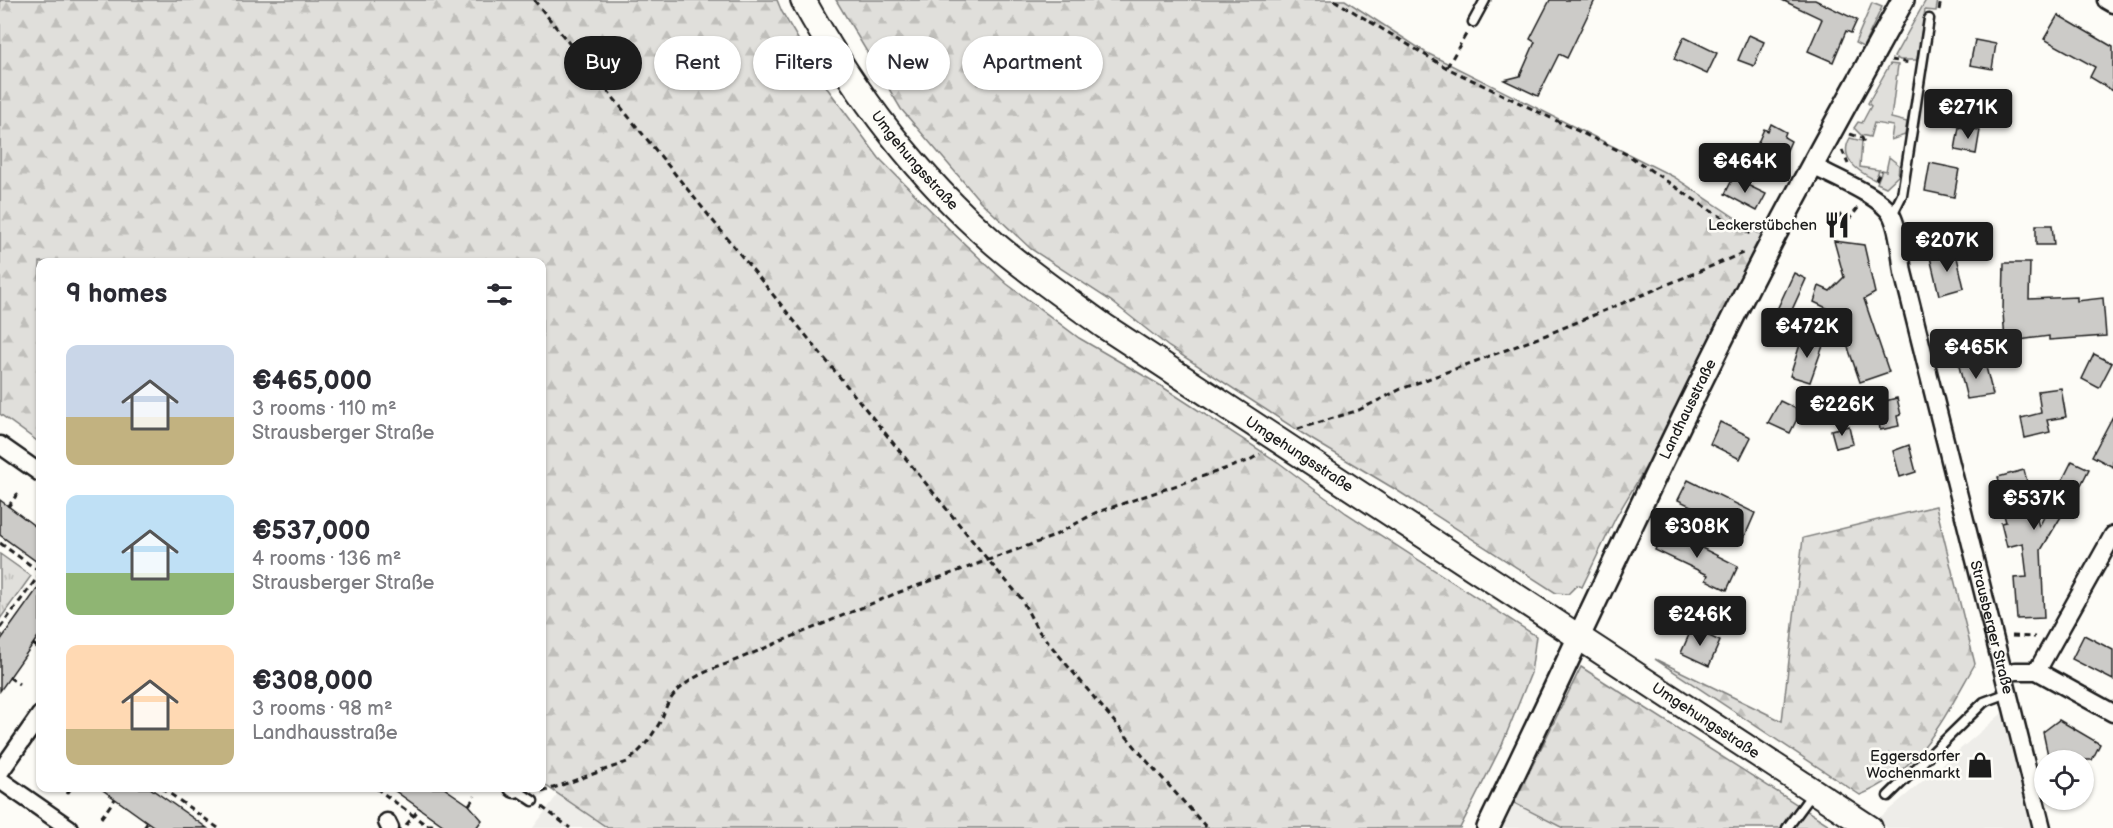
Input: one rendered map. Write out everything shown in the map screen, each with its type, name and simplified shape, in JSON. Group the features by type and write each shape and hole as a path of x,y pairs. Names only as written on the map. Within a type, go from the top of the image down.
{"main road":[{"name":"Umgehungsstraße","path":"803,0 825,39 885,127 948,200 994,243 1104,326 1870,828"}],"street":[{"name":"Landhausstraße","path":"1488,828 1578,637 1744,297 1903,0"},
{"path":"2106,0 2113,4"},
{"path":"1813,166 1864,192 1881,204 1892,216"},
{"name":"Strausberger Straße","path":"1892,216 1906,282 2042,828"},
{"path":"0,445 36,470"},
{"path":"2037,671 2113,535"},
{"path":"2004,674 2015,671 2037,671 2113,713"},
{"path":"0,772 36,722"},
{"path":"0,780 69,828"}],"lane":[{"path":"1473,22 1485,0"},
{"path":"1892,216 1902,195 1929,19"},
{"path":"1888,796 1984,702 2008,693"},
{"path":"1787,828 1814,791"},
{"path":"520,792 532,801"}],"path":[{"path":"534,0 1021,598 1037,629 1147,761 1207,828"},
{"path":"1334,0 1447,68 1628,155 1711,211 1760,240"},
{"path":"1447,68 1473,22"},
{"path":"1848,133 1862,138 1865,146"},
{"path":"1875,183 1881,170"},
{"path":"1838,219 1840,215 1851,217 1859,206"},
{"path":"1299,429 1359,410 1401,389 1546,335 1746,252"},
{"path":"546,790 627,762 649,740 669,702 681,687 705,671 897,593 1052,537 1095,513 1248,461 1260,454"},
{"path":"8,507 18,493"},
{"path":"0,543 36,570"},
{"path":"22,559 26,553"},
{"path":"0,628 36,579"},
{"path":"21,600 26,603"},
{"path":"2006,635 2055,639"},
{"path":"9,677 19,684"},
{"path":"168,792 218,828"},
{"path":"382,792 426,825 437,828"},
{"path":"540,792 532,801 570,828"},
{"path":"469,805 475,796"},
{"path":"101,818 116,799"},
{"path":"409,823 420,808"},
{"path":"144,828 148,822"}],"shaded area":[{"name":"Eggersdorfer Wochenmarkt","path":"2006,710 2033,828 1887,828 1877,820"},
{"path":"558,794 608,828 533,828"},
{"path":"1514,803 1563,828 1502,828"}],"green space":[{"path":"0,0 777,0 796,36 753,36 753,90 828,90 879,158 1007,284 1079,338 1158,384 1278,462 1346,513 1536,636 1531,673 1502,745 1460,828 608,828 546,786 546,258 36,258 36,440 0,414"},
{"path":"836,0 1345,0 1425,52 1674,177 1761,235 1665,435 1616,517 1582,587 1577,585 1568,594 1556,593 1169,347 1111,301 1031,249 980,201 901,109 890,90 950,90 950,36 866,36 866,50"},
{"path":"1926,0 1938,0 1936,11 1925,10 1917,60 1900,60 1894,57"},
{"path":"1872,3 1882,7 1863,47 1855,43"},
{"path":"1890,64 1898,65 1891,118 1907,122 1905,135 1891,140 1893,126 1874,123 1870,137 1861,135 1854,128 1858,122 1862,123 1871,106 1868,103"},
{"path":"1850,138 1862,141 1860,167 1879,170 1875,180 1857,169 1848,158 1847,146"},
{"path":"1889,157 1899,165 1898,176 1886,187 1877,183 1882,170 1886,171"},
{"path":"1936,506 1975,664 1929,740 1899,772 1881,785 1860,795 1655,659 1782,721 1803,538"},
{"path":"0,554 31,576 0,619"},
{"path":"1581,667 1834,828 1563,828 1514,803"}],"building":[{"path":"1550,0 1595,0 1567,58 1559,54 1538,96 1504,80 1520,76 1535,42 1530,39"},
{"path":"1782,0 1815,0 1857,20 1851,33 1846,31 1833,62 1808,51 1822,19"},
{"path":"2058,15 2113,47 2113,91 2090,77 2095,67 2044,39"},
{"path":"1749,35 1764,42 1754,66 1738,60"},
{"path":"1684,37 1717,53 1707,74 1674,59"},
{"path":"1975,40 1996,44 1992,69 1970,65"},
{"path":"1942,95 1967,98 1962,126 1938,122"},
{"path":"1771,124 1786,132 1784,137 1791,141 1780,166 1753,154 1764,129 1768,131"},
{"path":"1959,127 1980,130 1976,154 1955,150"},
{"path":"1930,163 1959,169 1954,197 1925,191"},
{"path":"1733,178 1766,194 1757,211 1725,194"},
{"path":"2036,225 2052,225 2054,245 2036,245"},
{"path":"1834,241 1864,245 1875,293 1864,299 1889,372 1860,382 1844,336 1838,338 1837,313 1814,302 1819,286 1830,291 1844,277"},
{"path":"1956,253 1964,288 1939,295 1930,257"},
{"path":"2004,263 2030,263 2029,299 2077,297 2077,301 2103,298 2106,336 2049,340 2049,336 2005,342"},
{"path":"1794,273 1806,279 1786,323 1773,318"},
{"path":"1803,335 1824,343 1810,382 1790,376"},
{"path":"2094,354 2112,363 2099,388 2082,379"},
{"path":"1984,359 1993,395 1967,399 1959,366"},
{"path":"2061,388 2066,417 2047,420 2050,432 2025,438 2021,418 2041,413 2038,391"},
{"path":"1897,398 1901,415 1897,416 1899,426 1880,430 1873,404"},
{"path":"1780,401 1801,411 1790,433 1768,423"},
{"path":"2113,416 2113,467 2092,456"},
{"path":"1720,422 1751,437 1740,459 1710,444"},
{"path":"1849,426 1853,444 1836,448 1831,430"},
{"path":"1909,445 1916,472 1900,477 1893,451"},
{"path":"2072,461 2089,469 2065,516 2062,515 2041,550 2044,618 2017,619 2014,578 2027,577 2023,543 2007,547 2001,523 2006,522 1997,490 2001,488 1998,477 2024,470 2039,527"},
{"path":"1688,480 1755,513 1745,536 1731,530 1733,526 1678,500"},
{"path":"0,500 36,527 36,561 0,535"},
{"path":"1664,529 1738,566 1727,590 1706,580 1708,575 1655,550"},
{"path":"36,591 36,640 0,691 0,641"},
{"path":"1692,628 1720,641 1709,666 1681,653"},
{"path":"2084,635 2113,650 2113,680 2072,659"},
{"path":"2059,720 2100,744 2094,756 2094,750 2047,750 2043,732"},
{"path":"106,792 156,792 207,828 156,828"},
{"path":"397,792 450,792 469,805 482,820 476,828 447,828"}],"place":[{"name":"Leckerstübchen","path":"1837,225"},
{"name":"Eggersdorfer Wochenmarkt","path":"1980,765"}]}
